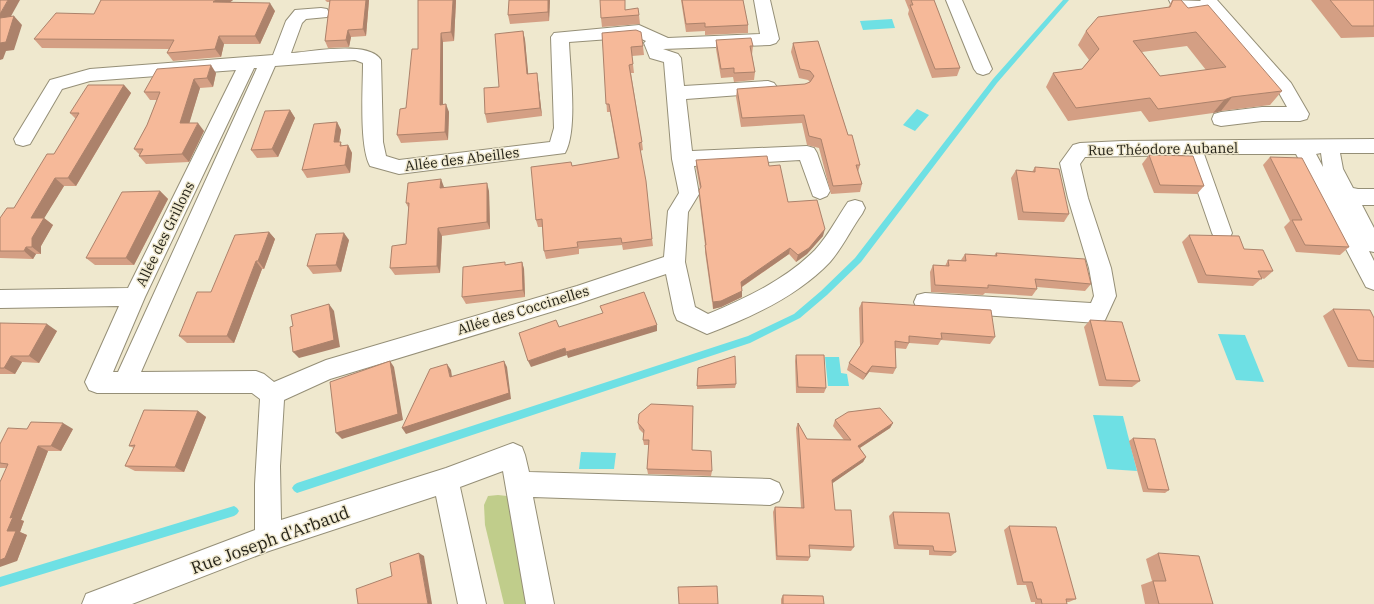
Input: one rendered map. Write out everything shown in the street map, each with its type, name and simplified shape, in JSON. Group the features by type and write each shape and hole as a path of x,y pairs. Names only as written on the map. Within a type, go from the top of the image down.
{"street":[{"path":"652,37 666,44 770,39 762,0"},
{"path":"954,0 983,69"},
{"path":"1177,0 1180,6 1211,4 1285,87 1300,114 1262,114 1221,120"},
{"name":"Allée des Grillons","path":"125,383 274,60 294,21 301,14 320,13"},
{"name":"Allée des Abeilles","path":"23,139 56,84 90,76 357,54 372,60 373,142 377,161 399,167 558,148 563,128 560,37 639,31 652,37"},
{"path":"652,37 656,54 672,58 677,93 692,159 689,194 678,211 674,262 685,313 707,324 740,310 792,281 822,256 855,208"},
{"name":"Allée des Grillons","path":"248,62 134,297 97,382 256,382 272,394"},
{"path":"677,93 787,86"},
{"path":"692,159 722,147 793,142"},
{"name":"Rue Théodore Aubanel","path":"925,302 1097,313 1106,296 1100,268 1078,198 1070,163 1080,150 1374,146"},
{"path":"1329,147 1333,169 1374,249"},
{"path":"1192,148 1222,233"},
{"path":"1303,148 1374,281"},
{"path":"692,159 807,153 820,191"},
{"path":"1345,193 1358,197 1374,197"},
{"name":"Allée des Coccinelles","path":"272,394 326,370 577,295 674,262"},
{"path":"0,299 134,297"},
{"path":"269,538 267,515 272,394"},
{"name":"Rue Joseph d'Arbaud","path":"96,604 269,538 446,480 513,455 518,484"},
{"path":"446,480 472,604"},
{"path":"540,604 518,484 770,492"}],"green space":[{"path":"488,496 507,496 514,503 527,604 504,604 485,525 484,505"}],"water":[{"path":"892,19 895,28 863,30 860,21"},
{"path":"917,109 929,115 915,131 903,125"},
{"path":"1218,334 1245,335 1264,382 1236,380"},
{"path":"825,357 839,357 841,373 847,374 849,386 828,386"},
{"path":"1093,415 1123,416 1137,471 1107,469"},
{"path":"581,452 616,453 614,469 579,469"}],"building":[{"path":"0,0 8,0 0,14"},
{"path":"101,0 216,0 213,2 270,3 255,36 219,36 215,49 167,53 174,40 34,39 56,13 94,14"},
{"path":"330,0 366,0 363,29 348,30 346,40 325,41"},
{"path":"418,0 453,0 451,32 441,33 440,105 446,104 445,132 397,135 400,109 406,108 412,49 418,49"},
{"path":"509,0 548,0 548,12 508,15"},
{"path":"600,0 625,0 625,10 638,8 639,15 601,18"},
{"path":"682,0 743,0 748,25 705,27 705,23 686,24"},
{"path":"911,0 934,0 960,68 935,69 910,5 913,5"},
{"path":"1173,0 1181,0 1188,8 1208,5 1282,91 1232,97 1224,100 1158,109 1150,98 1076,108 1053,73 1082,69 1099,49 1086,31 1098,17 1170,7","holes":["1196,32 1226,67 1160,76 1133,41"]},
{"path":"1330,0 1374,0 1374,26 1352,26"},
{"path":"14,16 6,42 0,43 0,18"},
{"path":"636,30 641,32 643,46 631,47 633,64 629,65 642,142 639,143 646,181 652,239 622,243 621,238 577,242 578,247 544,251 542,219 536,220 531,167 571,162 572,166 619,158 609,104 606,104 602,33"},
{"path":"523,31 527,74 537,73 540,108 485,114 484,88 499,87 495,34"},
{"path":"751,38 753,46 750,46 755,72 734,73 734,68 721,69 716,40"},
{"path":"818,41 848,135 852,135 860,165 856,165 862,184 833,186 821,139 809,136 804,115 742,118 737,89 805,84 810,82 814,76 810,71 800,69 793,43"},
{"path":"211,65 207,78 194,79 180,123 198,123 182,154 139,156 143,149 134,149 147,125 160,92 144,92 157,69"},
{"path":"88,85 124,85 68,178 55,178 31,218 44,218 32,238 32,247 26,247 24,251 0,251 0,218 7,208 14,208 47,154 54,154 79,113 70,113"},
{"path":"290,110 272,149 251,150 265,111"},
{"path":"337,122 334,142 341,142 340,146 348,145 345,165 302,170 314,124"},
{"path":"1149,155 1193,156 1204,186 1160,185"},
{"path":"767,156 769,166 780,165 788,202 817,200 825,229 809,248 798,255 790,248 741,282 742,291 721,301 713,302 699,190 701,187 696,160"},
{"path":"1270,157 1302,158 1349,247 1305,245 1292,220 1302,220"},
{"path":"1035,167 1059,169 1069,214 1023,212 1016,170 1035,172"},
{"path":"441,179 440,188 487,183 487,222 438,228 437,266 390,268 392,246 406,244 409,203 406,203 408,183"},
{"path":"160,191 126,258 86,258 122,192"},
{"path":"269,232 227,336 179,336 197,292 211,292 235,235"},
{"path":"344,233 336,265 307,266 316,234"},
{"path":"1189,235 1239,236 1244,249 1263,250 1273,271 1258,271 1262,279 1206,275"},
{"path":"996,253 1085,259 1091,284 1035,279 1037,289 988,285 988,288 935,285 933,265 949,266 948,260 966,261 965,254 997,256"},
{"path":"505,262 505,265 522,262 523,290 462,297 463,267"},
{"path":"644,292 657,325 566,352 565,348 528,361 519,333 556,320 559,327 603,313 600,306"},
{"path":"862,302 991,310 995,337 941,333 942,339 909,336 909,343 895,341 896,368 872,366 866,374 849,363 863,342"},
{"path":"329,304 334,340 293,352 290,327 293,326 291,315"},
{"path":"1333,309 1370,310 1374,318 1374,361 1358,360"},
{"path":"1090,320 1122,322 1140,381 1106,380"},
{"path":"0,323 47,324 29,356 11,356 4,368 0,368"},
{"path":"796,355 824,355 826,388 798,387"},
{"path":"735,356 736,384 697,386 698,368"},
{"path":"390,361 398,414 336,433 330,382"},
{"path":"504,361 509,393 402,428 430,369 447,364 450,377"},
{"path":"651,404 693,406 692,450 711,451 712,471 647,469 649,440 643,440 644,430 638,423 639,414"},
{"path":"880,408 893,423 858,446 866,457 832,480 835,510 851,510 854,547 809,545 810,557 777,556 775,507 804,508 798,423 807,439 851,440 835,420 848,412"},
{"path":"144,410 198,411 175,467 125,466 135,445 129,446"},
{"path":"31,422 63,423 51,446 38,446 10,518 13,517 7,531 16,531 5,558 0,560 0,482 8,464 0,463 0,444 8,428 27,429"},
{"path":"1133,438 1155,439 1169,490 1148,489"},
{"path":"893,512 949,513 956,552 934,551 933,546 898,545"},
{"path":"1009,526 1056,527 1076,599 1066,599 1067,604 1042,604 1041,599 1037,599 1032,582 1023,582"},
{"path":"419,553 428,604 358,604 356,589 392,576 390,563"},
{"path":"1158,553 1199,556 1213,604 1159,604 1153,581 1166,581"},
{"path":"717,586 718,604 679,604 678,587"},
{"path":"783,595 823,596 824,604 783,604"}],"waterway":[{"path":"297,488 750,339 797,316 824,293 858,260 995,81 1066,0"},
{"path":"0,582 234,511"}]}
